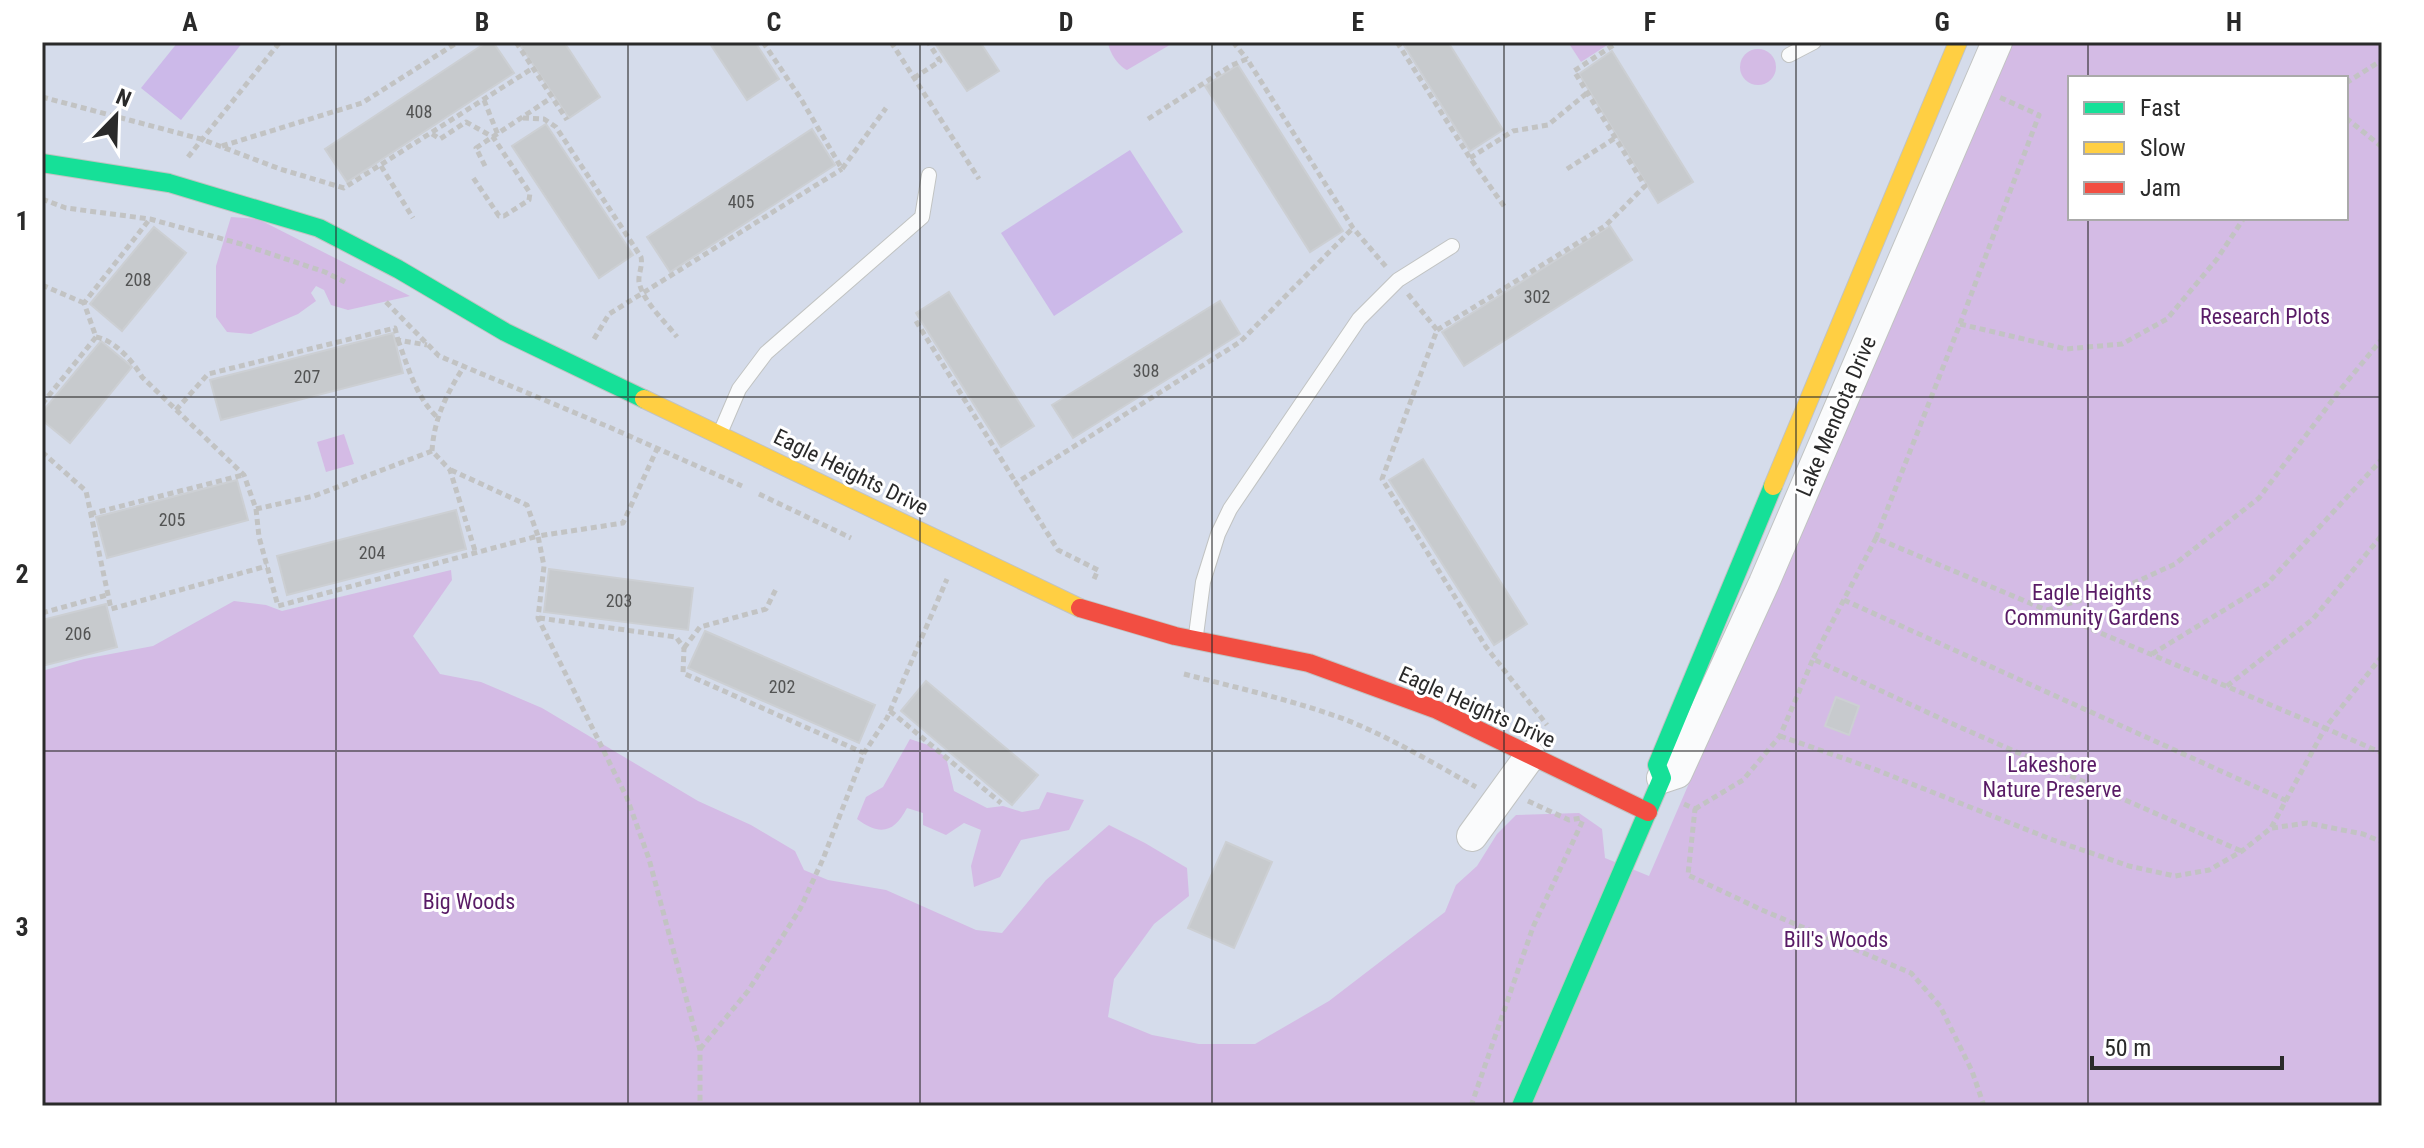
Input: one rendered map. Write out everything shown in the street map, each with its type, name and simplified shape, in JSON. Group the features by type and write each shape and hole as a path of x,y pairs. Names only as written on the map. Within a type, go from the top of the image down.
{"street":[{"name":"Lake Mendota Drive","path":"1521,1106 1648,812 1659,785 1657,765 1958,42"},
{"name":"Lake Mendota Drive","path":"1659,785 1677,773 1764,583 1997,42"},
{"name":"Eagle Heights Drive","path":"42,163 169,183 319,228 398,269 505,332 1089,613 1309,663 1435,709 1648,812"},
{"path":"1472,836 1530,756"}],"lane":[{"path":"1789,55 1814,42"},
{"path":"720,435 739,389 766,353 922,217 929,175"},
{"path":"1195,639 1203,582 1218,534 1230,509 1359,319 1398,280 1452,246"}],"path":[{"path":"169,183 280,42"},
{"path":"221,146 362,103 458,42"},
{"path":"516,42 567,120"},
{"path":"763,42 842,169"},
{"path":"891,42 979,179"},
{"path":"914,78 940,61 928,42"},
{"path":"1233,42 1247,59 1353,228 1437,330"},
{"path":"1397,42 1506,209"},
{"path":"1555,735 1525,701 1486,647 1382,479 1437,330 1605,226 1645,186 1574,71 1618,42"},
{"path":"1148,119 1232,65 1247,59"},
{"path":"2348,82 2382,60"},
{"path":"42,97 201,139 280,169 344,188 533,68"},
{"path":"1695,809 1743,780 1780,736 1813,659 1876,538 1960,324 2039,115 1978,88"},
{"path":"1470,158 1513,131 1548,125 1587,93"},
{"path":"485,166 476,148 551,98"},
{"path":"472,176 499,216 529,200 530,193 495,136 484,100"},
{"path":"578,367 609,314 842,169 886,108"},
{"path":"523,118 544,119 556,127 641,257 643,265 638,278 642,293 677,337"},
{"path":"2348,120 2382,147"},
{"path":"432,134 440,139 466,122 495,136"},
{"path":"1567,169 1615,138"},
{"path":"381,166 413,218"},
{"path":"42,199 66,208"},
{"path":"84,303 150,219"},
{"path":"1960,324 2066,349 2122,344 2167,319 2217,259 2243,220"},
{"path":"1016,483 1240,342 1353,228"},
{"path":"42,285 84,303 96,337"},
{"path":"916,321 1058,550 1098,570 1093,583"},
{"path":"176,410 208,374 395,328 412,379 429,410 437,417"},
{"path":"42,404 96,337"},
{"path":"96,337 105,339 135,364 142,377 244,475 256,509 259,537 278,606 538,536 623,523 657,449"},
{"path":"2046,610 2125,587 2175,564 2259,498 2382,339"},
{"path":"398,340 428,345"},
{"path":"432,451 437,417 446,394 463,368"},
{"path":"432,451 450,470 527,505 544,566 538,618 627,798 649,859 700,1050 700,1106"},
{"path":"256,509 314,496 432,451"},
{"path":"42,452 86,491 111,609 267,566"},
{"path":"2151,655 2267,584 2382,459"},
{"path":"450,470 476,554"},
{"path":"90,514 244,475"},
{"path":"788,509 803,476"},
{"path":"2226,687 2313,619 2382,535"},
{"path":"1876,538 2382,753"},
{"path":"700,1050 748,991 800,909 864,753 890,711 948,577"},
{"path":"777,587 766,609 700,627 684,648 683,673 864,753"},
{"path":"42,613 107,595"},
{"path":"1844,600 2287,801"},
{"path":"538,618 676,637 684,648"},
{"path":"1780,736 2129,866 2175,876 2209,870 2242,851 2271,828 2325,728 2382,656"},
{"path":"1813,659 2242,851"},
{"path":"890,711 1001,803"},
{"path":"1659,785 1695,809"},
{"path":"1695,809 1688,875 1911,973 1940,1006 1972,1071 1984,1106"},
{"path":"1471,1106 1533,927 1584,818"},
{"path":"2271,828 2307,823 2363,834 2382,842"}],"shaded area":[{"path":"42,42 2382,42 2382,1106 42,1106"},
{"path":"178,42 243,42 181,120 141,88"},
{"path":"1130,150 1183,232 1054,316 1001,233"}],"green space":[{"path":"1108,42 1171,42 1127,70 1114,58"},
{"path":"1568,42 1612,42 1581,62"},
{"name":"Lakeshore Nature Preserve","path":"2009,42 2382,42 2382,1106 42,1106 42,671 84,659 153,646 234,601 266,605 282,611 451,570 452,580 413,636 440,674 481,682 542,708 698,801 751,825 795,851 804,870 828,880 886,890 976,930 1002,933 1046,880 1109,825 1187,868 1189,896 1154,924 1114,979 1108,1017 1152,1035 1199,1044 1255,1044 1329,1001 1445,912 1456,885 1477,866 1497,834 1516,815 1579,813 1602,829 1605,858 1649,876"},
{"path":"1758,49 1771,54 1776,67 1771,80 1758,85 1745,80 1740,67 1745,54"},
{"path":"231,217 258,219 410,296 348,310 331,305 324,290 316,286 311,293 316,301 298,314 251,334 227,332 216,317 216,266"},
{"path":"344,434 354,464 326,472 317,442"},
{"path":"910,739 928,745 946,757 954,791 987,808 1003,806 1022,812 1039,809 1047,792 1084,800 1069,830 1021,840 1000,877 974,887 971,866 981,830 964,823 946,835 923,825 923,813 907,808 897,823 886,829 873,828 857,819 866,797 883,787"}],"building":[{"path":"487,42 493,42 514,73 347,182 325,149"},
{"path":"518,42 564,42 600,97 569,118"},
{"path":"709,42 755,42 779,79 747,100"},
{"path":"934,42 980,42 999,71 967,91"},
{"path":"1402,42 1448,42 1503,130 1470,151"},
{"path":"1612,51 1693,182 1658,203 1579,74"},
{"path":"1238,65 1343,231 1310,252 1205,86"},
{"path":"546,124 633,255 599,278 512,146"},
{"path":"812,129 835,165 670,272 647,237"},
{"path":"1610,226 1632,260 1464,366 1442,332"},
{"path":"154,227 186,253 122,331 90,304"},
{"path":"949,292 1034,426 1001,447 916,313"},
{"path":"1220,301 1240,334 1073,438 1052,405"},
{"path":"393,333 403,373 221,420 210,380"},
{"path":"101,341 132,367 70,443 42,420 42,412"},
{"path":"1423,459 1527,624 1494,645 1389,480"},
{"path":"237,480 248,520 107,558 96,517"},
{"path":"456,510 466,549 287,595 277,556"},
{"path":"549,569 693,588 688,630 544,612"},
{"path":"106,604 117,647 42,666 42,620"},
{"path":"705,631 875,705 859,743 688,668"},
{"path":"926,681 1038,775 1012,805 901,711"},
{"path":"1836,697 1859,706 1849,735 1825,726"},
{"path":"1226,842 1272,862 1234,948 1188,928"}],"traffic: fast":[{"path":"42,163 169,183 319,228 398,269 505,332 644,399"},
{"path":"1521,1106 1662,778 1657,765 1773,486"}],"traffic: slow":[{"path":"1773,486 1958,42"},
{"path":"644,399 1080,608"}],"traffic: jam":[{"path":"1080,608 1175,636 1309,663 1435,709 1648,812"}],"park label":[{"name":"Research Plots","path":"2265,316"},
{"name":"Eagle Heights Community Gardens","path":"2092,604"},
{"name":"Big Woods","path":"469,901"},
{"name":"Bill's Woods","path":"1836,939"}]}
